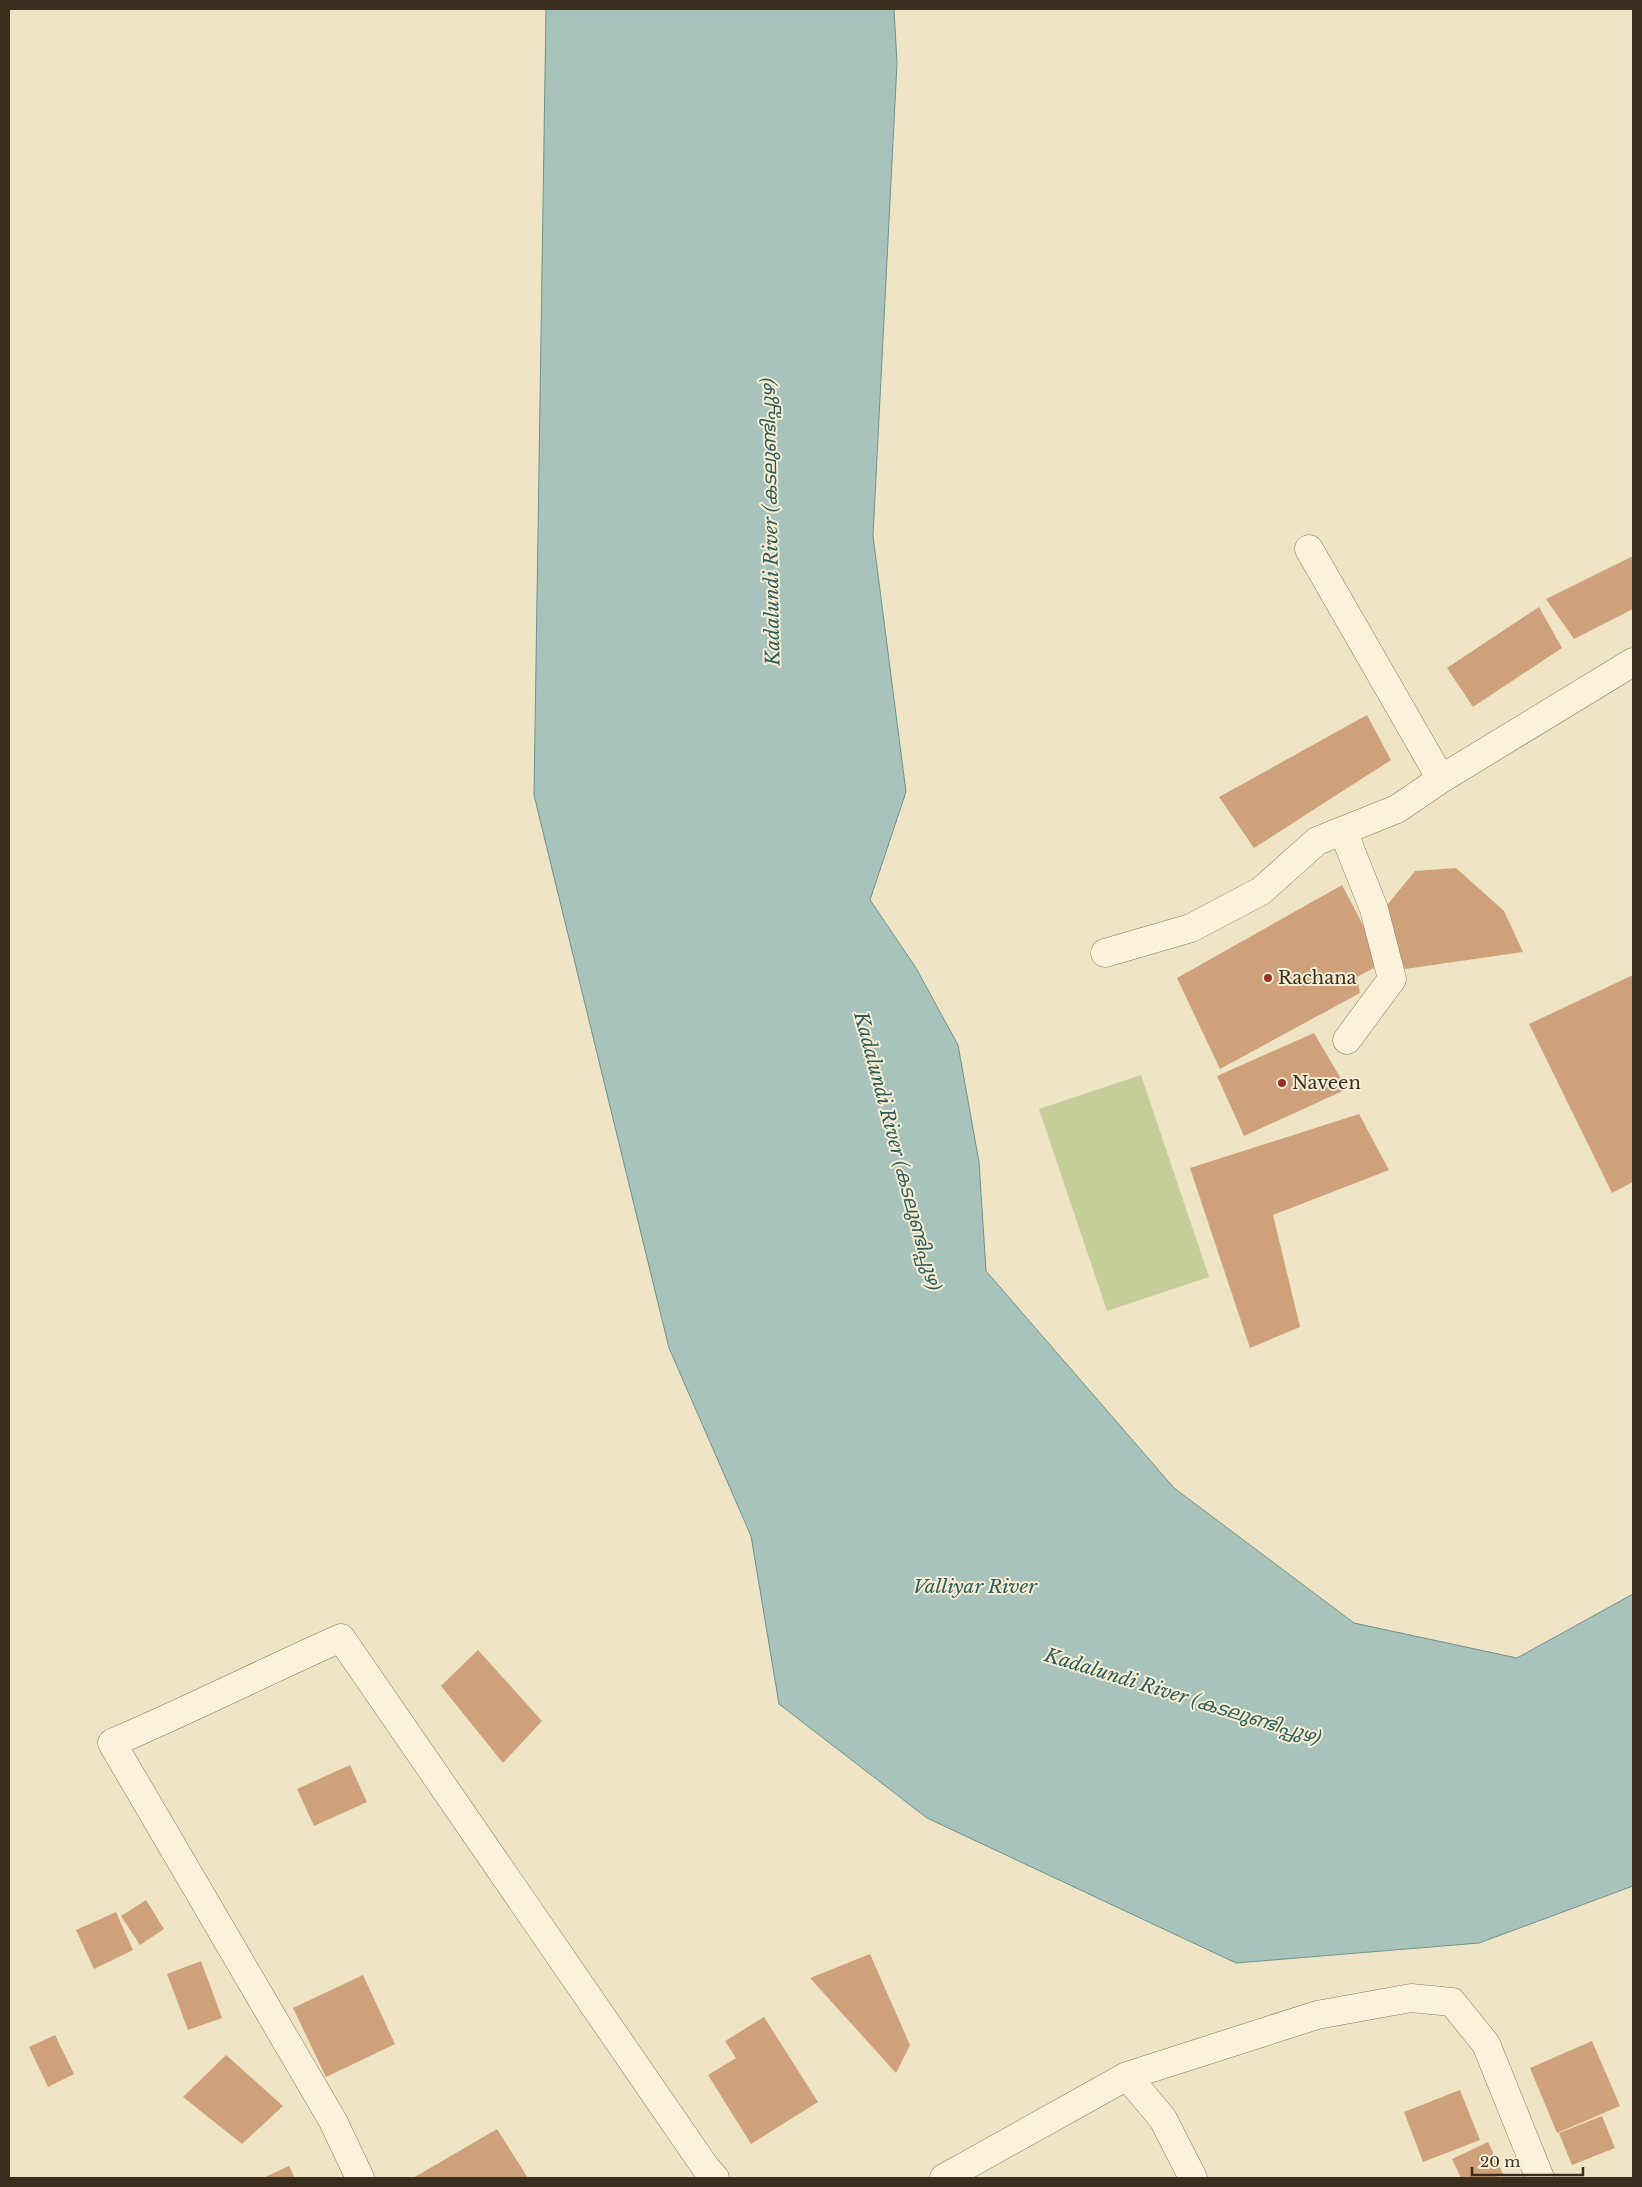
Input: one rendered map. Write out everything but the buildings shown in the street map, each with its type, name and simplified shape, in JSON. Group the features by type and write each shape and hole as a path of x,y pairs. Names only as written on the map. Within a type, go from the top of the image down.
{"street":[{"path":"1309,549 1441,779"},
{"path":"1105,953 1191,928 1261,891 1317,841 1397,809 1441,779 1633,662"},
{"path":"1343,831 1374,909 1392,979 1347,1040"},
{"path":"360,2178 333,2121 112,1743 187,1711 266,1670 342,1638 695,2152 716,2178"},
{"path":"944,2178 1127,2076 1317,2015 1411,1998 1452,2002 1486,2044 1540,2178"},
{"path":"1127,2076 1162,2119 1194,2178"}],"green space":[{"path":"1141,1075 1209,1277 1107,1311 1039,1109"}],"water":[{"name":"Valliyar River","path":"546,9 894,9 897,63 873,536 906,792 870,900 916,968 958,1045 979,1162 986,1271 1174,1488 1354,1623 1517,1658 1633,1594 1633,1886 1479,1943 1236,1963 927,1818 779,1704 751,1536 669,1348 534,795"}],"place":[{"name":"Rachana","path":"1268,978"},
{"name":"Naveen","path":"1282,1083"}],"water label":[{"name":"Kadalundi River (കടലുണ്ടിപ്പുഴ)","path":"770,522"},
{"name":"Kadalundi River (കടലുണ്ടിപ്പുഴ)","path":"898,1151"},
{"name":"Kadalundi River (കടലുണ്ടിപ്പുഴ)","path":"1183,1696"}]}
